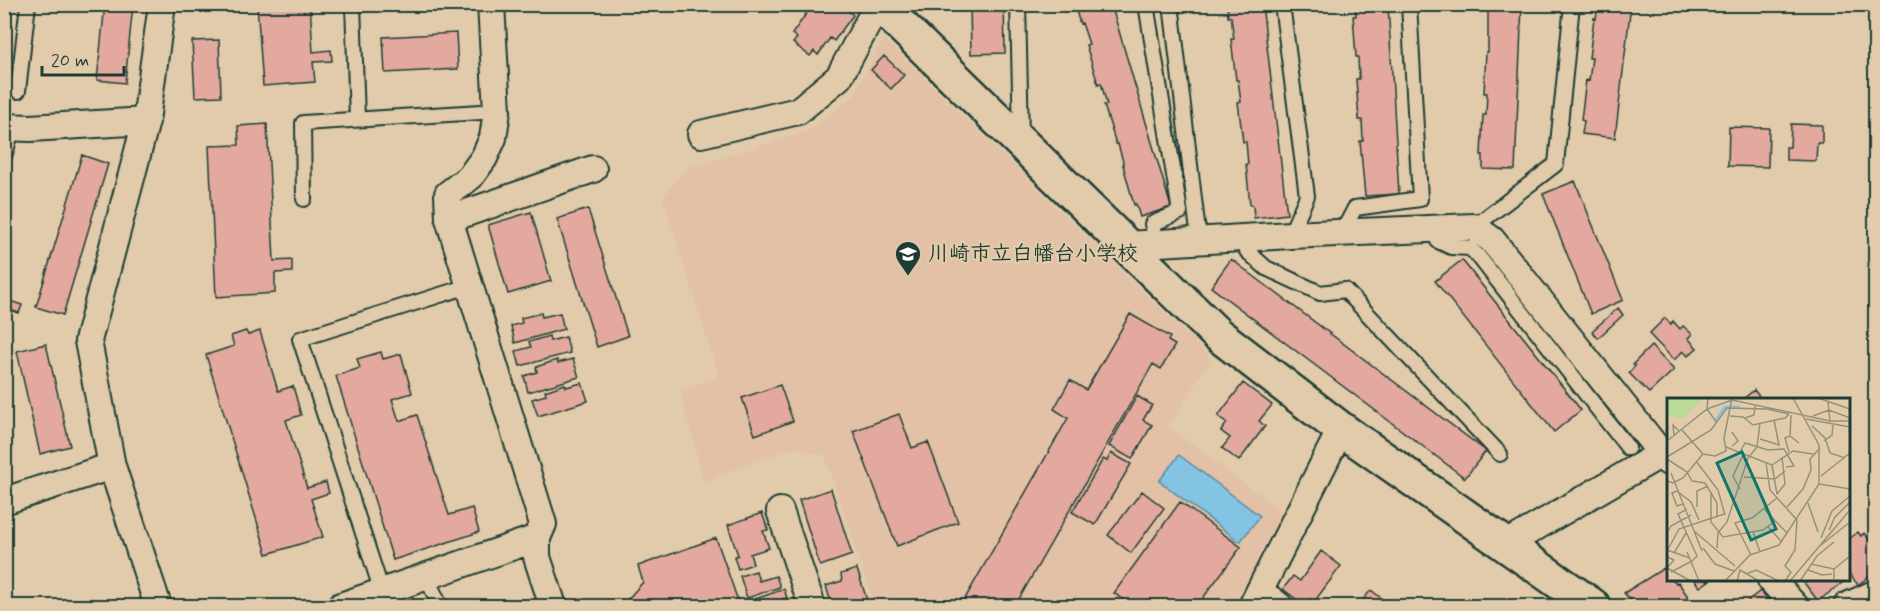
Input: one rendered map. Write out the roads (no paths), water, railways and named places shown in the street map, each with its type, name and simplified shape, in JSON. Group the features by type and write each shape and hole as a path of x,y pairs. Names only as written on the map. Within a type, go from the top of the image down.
{"street":[{"path":"158,606 112,466 88,341 146,121 162,4"},
{"path":"491,4 497,111 493,138 484,158 470,177 448,194 449,219 543,524 537,538 537,557 553,606"},
{"path":"701,134 798,111 839,77 879,4 1021,143 1142,244 1217,334 1341,429 1593,606"},
{"path":"9,127 146,121"},
{"path":"449,219 593,169"},
{"path":"1142,244 1474,227 1492,240 1665,458 1505,545"},
{"path":"1263,601 1341,429"},
{"path":"4,501 112,466"},
{"path":"780,511 812,606"},
{"path":"341,606 537,538"},
{"path":"1773,581 1795,606"},
{"path":"1847,606 1875,593"}],"lane":[{"path":"18,91 28,4"},
{"path":"353,4 357,119"},
{"path":"1018,4 1021,143"},
{"path":"1142,244 1152,224 1180,212 1146,4"},
{"path":"1171,4 1199,241"},
{"path":"1282,4 1307,196 1290,235"},
{"path":"1342,233 1355,208 1420,199 1409,4"},
{"path":"1474,227 1556,164 1572,4"},
{"path":"304,199 303,123 497,111"},
{"path":"4,156 9,127"},
{"path":"1433,229 1438,242 1451,247 1470,248 1479,257 1628,448"},
{"path":"1242,238 1247,251 1266,268 1320,293 1345,290 1500,454"},
{"path":"382,592 300,339 468,285"},
{"path":"426,576 440,606"}],"water":[{"path":"1179,455 1260,516 1240,542 1159,481"}],"place":[{"name":"川崎市立白幡台小学校","path":"908,277"}]}
